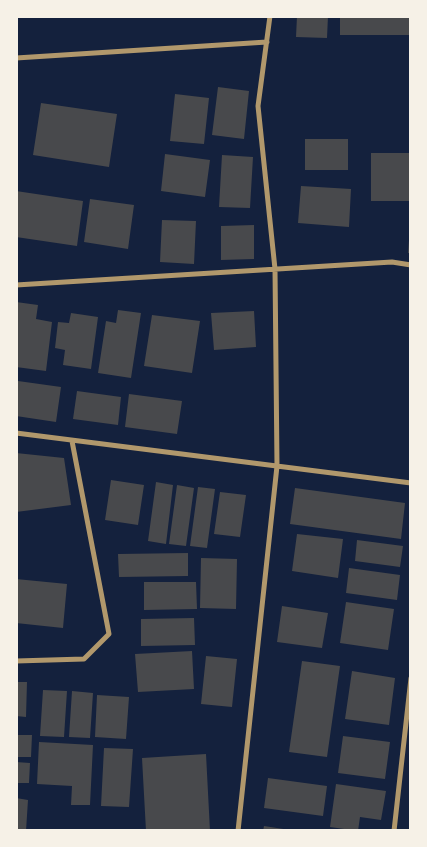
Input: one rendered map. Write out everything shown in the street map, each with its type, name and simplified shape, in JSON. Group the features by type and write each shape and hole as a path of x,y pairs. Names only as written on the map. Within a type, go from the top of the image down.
{"street":[{"path":"238,831 277,466 275,269 258,106 270,16"},
{"path":"16,58 267,42"},
{"path":"16,285 392,262 411,265"},
{"path":"16,433 411,483"},
{"path":"16,661 84,660 109,634 72,441"},
{"path":"394,831 411,678"}],"building":[{"path":"297,16 328,16 327,38 296,37"},
{"path":"340,16 411,16 411,35 340,35"},
{"path":"218,87 249,91 244,139 212,135"},
{"path":"175,94 209,98 204,144 170,141"},
{"path":"41,103 117,114 109,167 33,155"},
{"path":"305,139 348,139 348,170 305,170"},
{"path":"371,153 411,153 411,201 371,201"},
{"path":"165,154 210,160 205,197 161,191"},
{"path":"222,155 253,157 250,208 219,207"},
{"path":"301,186 351,189 349,227 298,223"},
{"path":"16,191 83,201 77,246 16,237"},
{"path":"90,199 134,205 128,249 84,242"},
{"path":"162,220 196,221 194,264 160,262"},
{"path":"254,225 254,259 221,260 221,226"},
{"path":"409,240 411,240 411,253 408,253"},
{"path":"16,302 38,305 36,319 52,322 46,371 16,367"},
{"path":"118,310 141,313 131,378 98,373 106,321 116,323"},
{"path":"254,311 256,347 214,350 211,313"},
{"path":"71,313 98,317 91,369 63,365 65,350 55,348 58,322 69,323"},
{"path":"152,315 200,321 192,373 144,366"},
{"path":"18,381 61,387 56,422 16,416"},
{"path":"77,391 121,397 118,425 73,419"},
{"path":"129,394 182,401 177,434 125,427"},
{"path":"16,453 64,458 71,505 16,512"},
{"path":"111,480 144,485 138,525 105,520"},
{"path":"156,482 173,485 166,544 148,541"},
{"path":"177,485 194,488 186,546 169,544"},
{"path":"198,487 215,489 207,548 190,546"},
{"path":"295,488 405,503 401,539 290,524"},
{"path":"220,492 246,495 240,537 214,534"},
{"path":"297,534 343,539 338,578 292,571"},
{"path":"357,540 403,546 400,567 355,561"},
{"path":"188,553 188,576 119,577 118,554"},
{"path":"201,558 237,559 236,609 200,608"},
{"path":"349,568 400,575 397,600 346,593"},
{"path":"16,579 67,584 63,628 16,623"},
{"path":"144,582 196,582 197,609 144,610"},
{"path":"346,602 394,609 388,650 340,643"},
{"path":"282,606 328,613 322,648 277,642"},
{"path":"194,618 195,645 141,646 141,619"},
{"path":"192,651 194,689 138,692 135,654"},
{"path":"206,656 237,659 232,707 201,704"},
{"path":"302,661 340,666 327,757 289,752"},
{"path":"352,671 395,678 389,725 345,719"},
{"path":"16,682 27,682 26,717 16,716"},
{"path":"43,690 67,691 64,737 40,736"},
{"path":"72,691 93,693 90,738 69,737"},
{"path":"97,695 129,697 126,739 95,737"},
{"path":"16,735 32,735 31,757 16,757"},
{"path":"343,736 390,742 385,779 338,773"},
{"path":"39,742 93,745 90,805 71,805 72,786 37,784"},
{"path":"104,748 133,749 129,807 101,806"},
{"path":"206,754 210,831 146,831 142,758"},
{"path":"16,762 30,763 29,783 16,783"},
{"path":"268,778 327,786 323,816 264,808"},
{"path":"336,784 386,791 381,820 360,817 358,831 330,827"},
{"path":"16,798 28,800 26,831 16,831"},
{"path":"264,826 290,830 290,831 263,831"}]}
